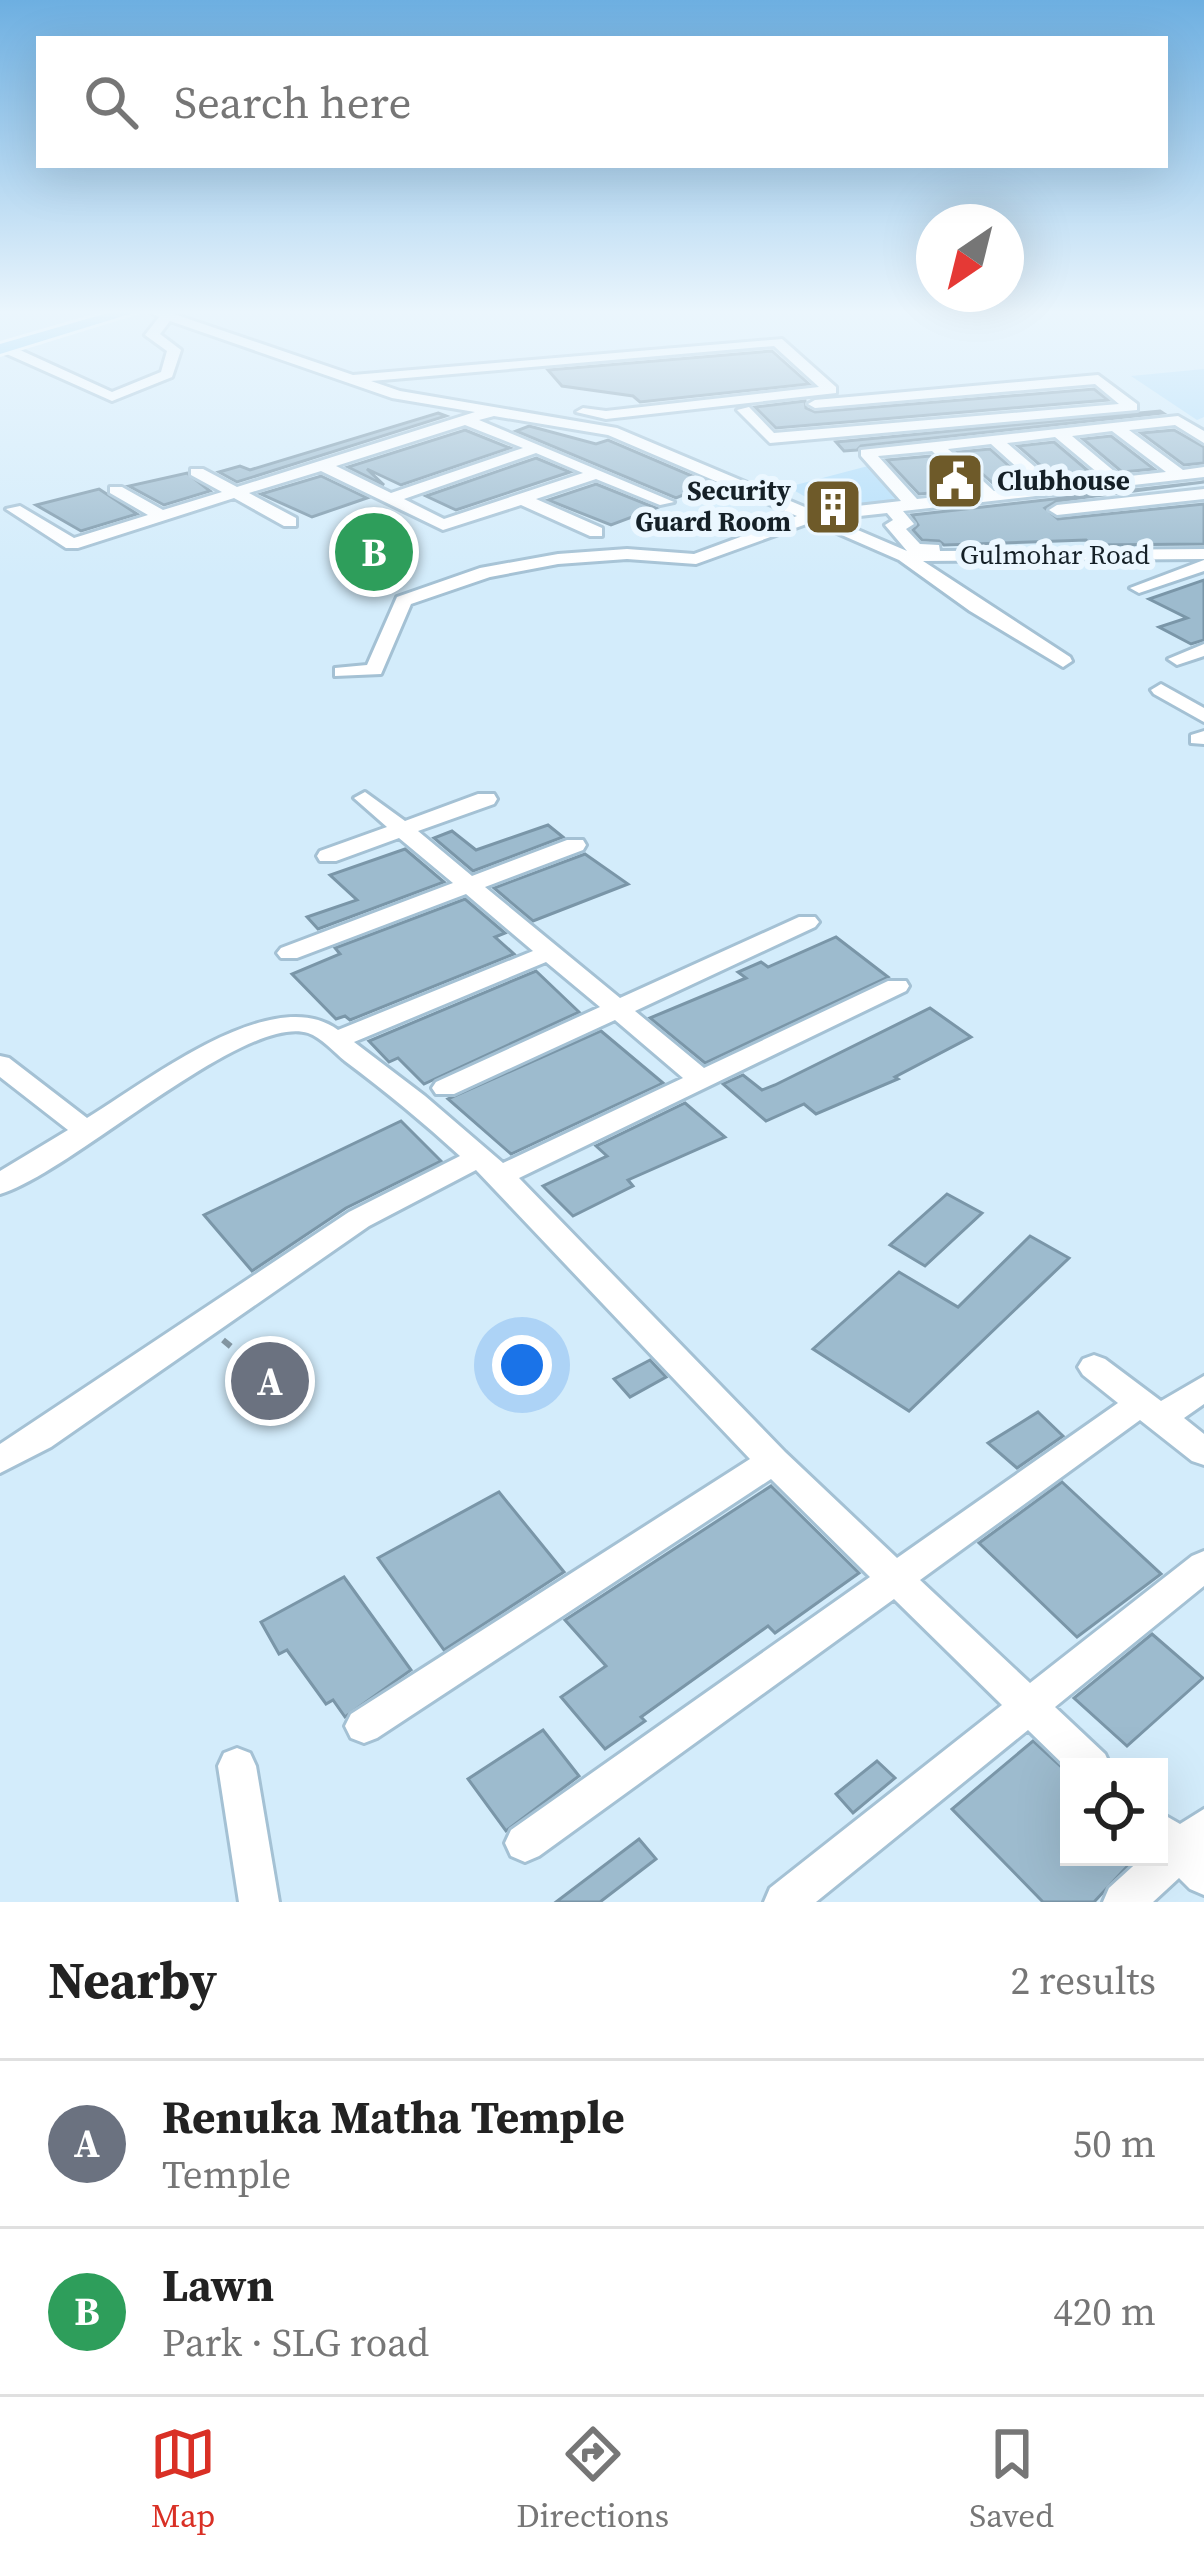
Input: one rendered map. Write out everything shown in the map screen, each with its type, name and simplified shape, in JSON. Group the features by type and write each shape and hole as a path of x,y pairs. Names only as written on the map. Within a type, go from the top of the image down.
{"street":[{"path":"435,401 599,427 905,556 1064,661"},
{"path":"501,401 606,415 734,401"},
{"path":"599,427 857,401"},
{"path":"920,401 945,422"},
{"path":"744,410 770,438 1132,406 1125,401"},
{"path":"14,508 72,544 470,422 495,410"},
{"path":"911,502 866,452 1178,420 1204,438"},
{"path":"470,422 666,502"},
{"path":"1117,428 1179,474"},
{"path":"1059,434 1117,481"},
{"path":"995,440 1050,488"},
{"path":"935,446 989,495"},
{"path":"390,499 537,448"},
{"path":"324,466 442,525 597,473"},
{"path":"197,472 290,522"},
{"path":"342,672 374,670 403,601 486,572 558,559 627,554 696,559 813,516 1204,472"},
{"path":"116,490 162,516"},
{"path":"1012,492 1058,510 1204,494"},
{"path":"522,499 596,532"},
{"path":"889,505 905,523 893,525 915,548 1084,553"},
{"path":"1058,510 1084,553"},
{"name":"Gulmohar Road","path":"905,556 1204,554"},
{"path":"1139,588 1204,566"},
{"path":"1177,659 1204,650"},
{"path":"1161,690 1204,716"},
{"path":"365,798 702,1080"},
{"path":"328,856 486,799"},
{"path":"290,953 575,845"},
{"path":"445,1088 807,922"},
{"path":"336,1040 550,952"},
{"path":"0,1460 40,1438 359,1219 702,1080 898,986"},
{"path":"0,1184 228,1043 294,1023 316,1025 489,1167 772,1461 1082,1758"},
{"path":"0,1064 88,1132"},
{"path":"1094,1367 1204,1453"},
{"path":"525,1843 896,1580 1150,1411 1204,1388"},
{"path":"364,1726 772,1461"},
{"path":"784,1902 1204,1566"},
{"path":"237,1766 259,1902"},
{"path":"1123,1902 1186,1846"}],"shaded area":[{"path":"1168,401 1204,401 1204,417 1197,420"},
{"path":"868,466 902,499 848,508 837,501 820,505 788,487"}],"building":[{"path":"805,401 806,408 815,412 951,401 1099,401 776,428 755,407"},
{"path":"438,413 446,416 237,482 219,472 240,466 250,470"},
{"path":"1163,413 857,450 844,451 836,442"},
{"path":"529,426 596,444 608,440 711,484 676,498 516,431"},
{"path":"465,430 510,448 401,485 367,469 384,485 348,467"},
{"path":"1174,430 1204,447 1204,463 1184,465 1141,433"},
{"path":"1111,436 1154,469 1122,472 1083,439"},
{"path":"1054,442 1093,475 1056,479 1018,446"},
{"path":"990,449 1028,483 996,486 958,452"},
{"path":"930,456 967,490 919,494 887,460"},
{"path":"536,458 570,472 456,510 426,496"},
{"path":"187,473 210,491 164,505 129,486"},
{"path":"321,476 367,498 312,517 261,494"},
{"path":"1204,482 1057,501 1045,508 1058,519 1204,504 1204,544 1092,545 1086,540 944,545 922,540 913,530 918,525 912,515"},
{"path":"596,484 656,508 611,525 548,500"},
{"path":"99,489 137,514 81,531 36,505"},
{"path":"1204,580 1204,640 1191,644 1159,627 1187,618 1149,599"},
{"path":"548,825 563,837 473,871 434,838 452,831 476,850"},
{"path":"405,849 444,882 318,929 307,917 357,900 330,875"},
{"path":"585,854 628,884 533,921 494,888"},
{"path":"465,899 505,933 495,937 514,954 350,1020 345,1016 336,1019 292,974 340,954 335,948"},
{"path":"836,937 888,977 705,1063 650,1018 746,978 738,972 761,962 768,967"},
{"path":"536,971 579,1012 424,1084 398,1058 389,1062 369,1041"},
{"path":"930,1008 971,1037 895,1077 898,1079 816,1114 804,1104 766,1121 723,1084 743,1075 762,1090"},
{"path":"601,1031 663,1083 511,1154 448,1099"},
{"path":"685,1103 725,1137 628,1180 633,1186 573,1216 543,1186 607,1156 596,1146"},
{"path":"401,1121 441,1161 346,1208 252,1271 204,1215"},
{"path":"947,1194 982,1213 925,1266 890,1245"},
{"path":"1030,1236 1069,1258 909,1411 813,1349 899,1272 958,1307"},
{"path":"650,1360 666,1377 630,1397 614,1379"},
{"path":"1038,1412 1063,1436 1017,1468 988,1443"},
{"path":"1062,1482 1161,1574 1077,1637 979,1543"},
{"path":"771,1486 859,1573 775,1633 768,1626 641,1717 645,1721 605,1749 561,1697 606,1666 565,1620"},
{"path":"499,1492 564,1572 444,1650 378,1558"},
{"path":"344,1577 411,1670 345,1717 333,1700 326,1704 287,1650 279,1654 261,1622"},
{"path":"1152,1634 1203,1678 1127,1746 1074,1698"},
{"path":"543,1730 579,1776 506,1831 468,1779"},
{"path":"1033,1741 1060,1766 1060,1866 1128,1866 1094,1902 1043,1902 952,1809"},
{"path":"877,1761 895,1778 853,1813 836,1794"},
{"path":"639,1839 656,1859 600,1902 556,1902"}],"place":[{"name":"Clubhouse","path":"955,481"},
{"name":"Security Guard Room","path":"833,507"},
{"name":"Lawn","path":"374,552"},
{"name":"Renuka Matha Temple","path":"270,1381"}]}
